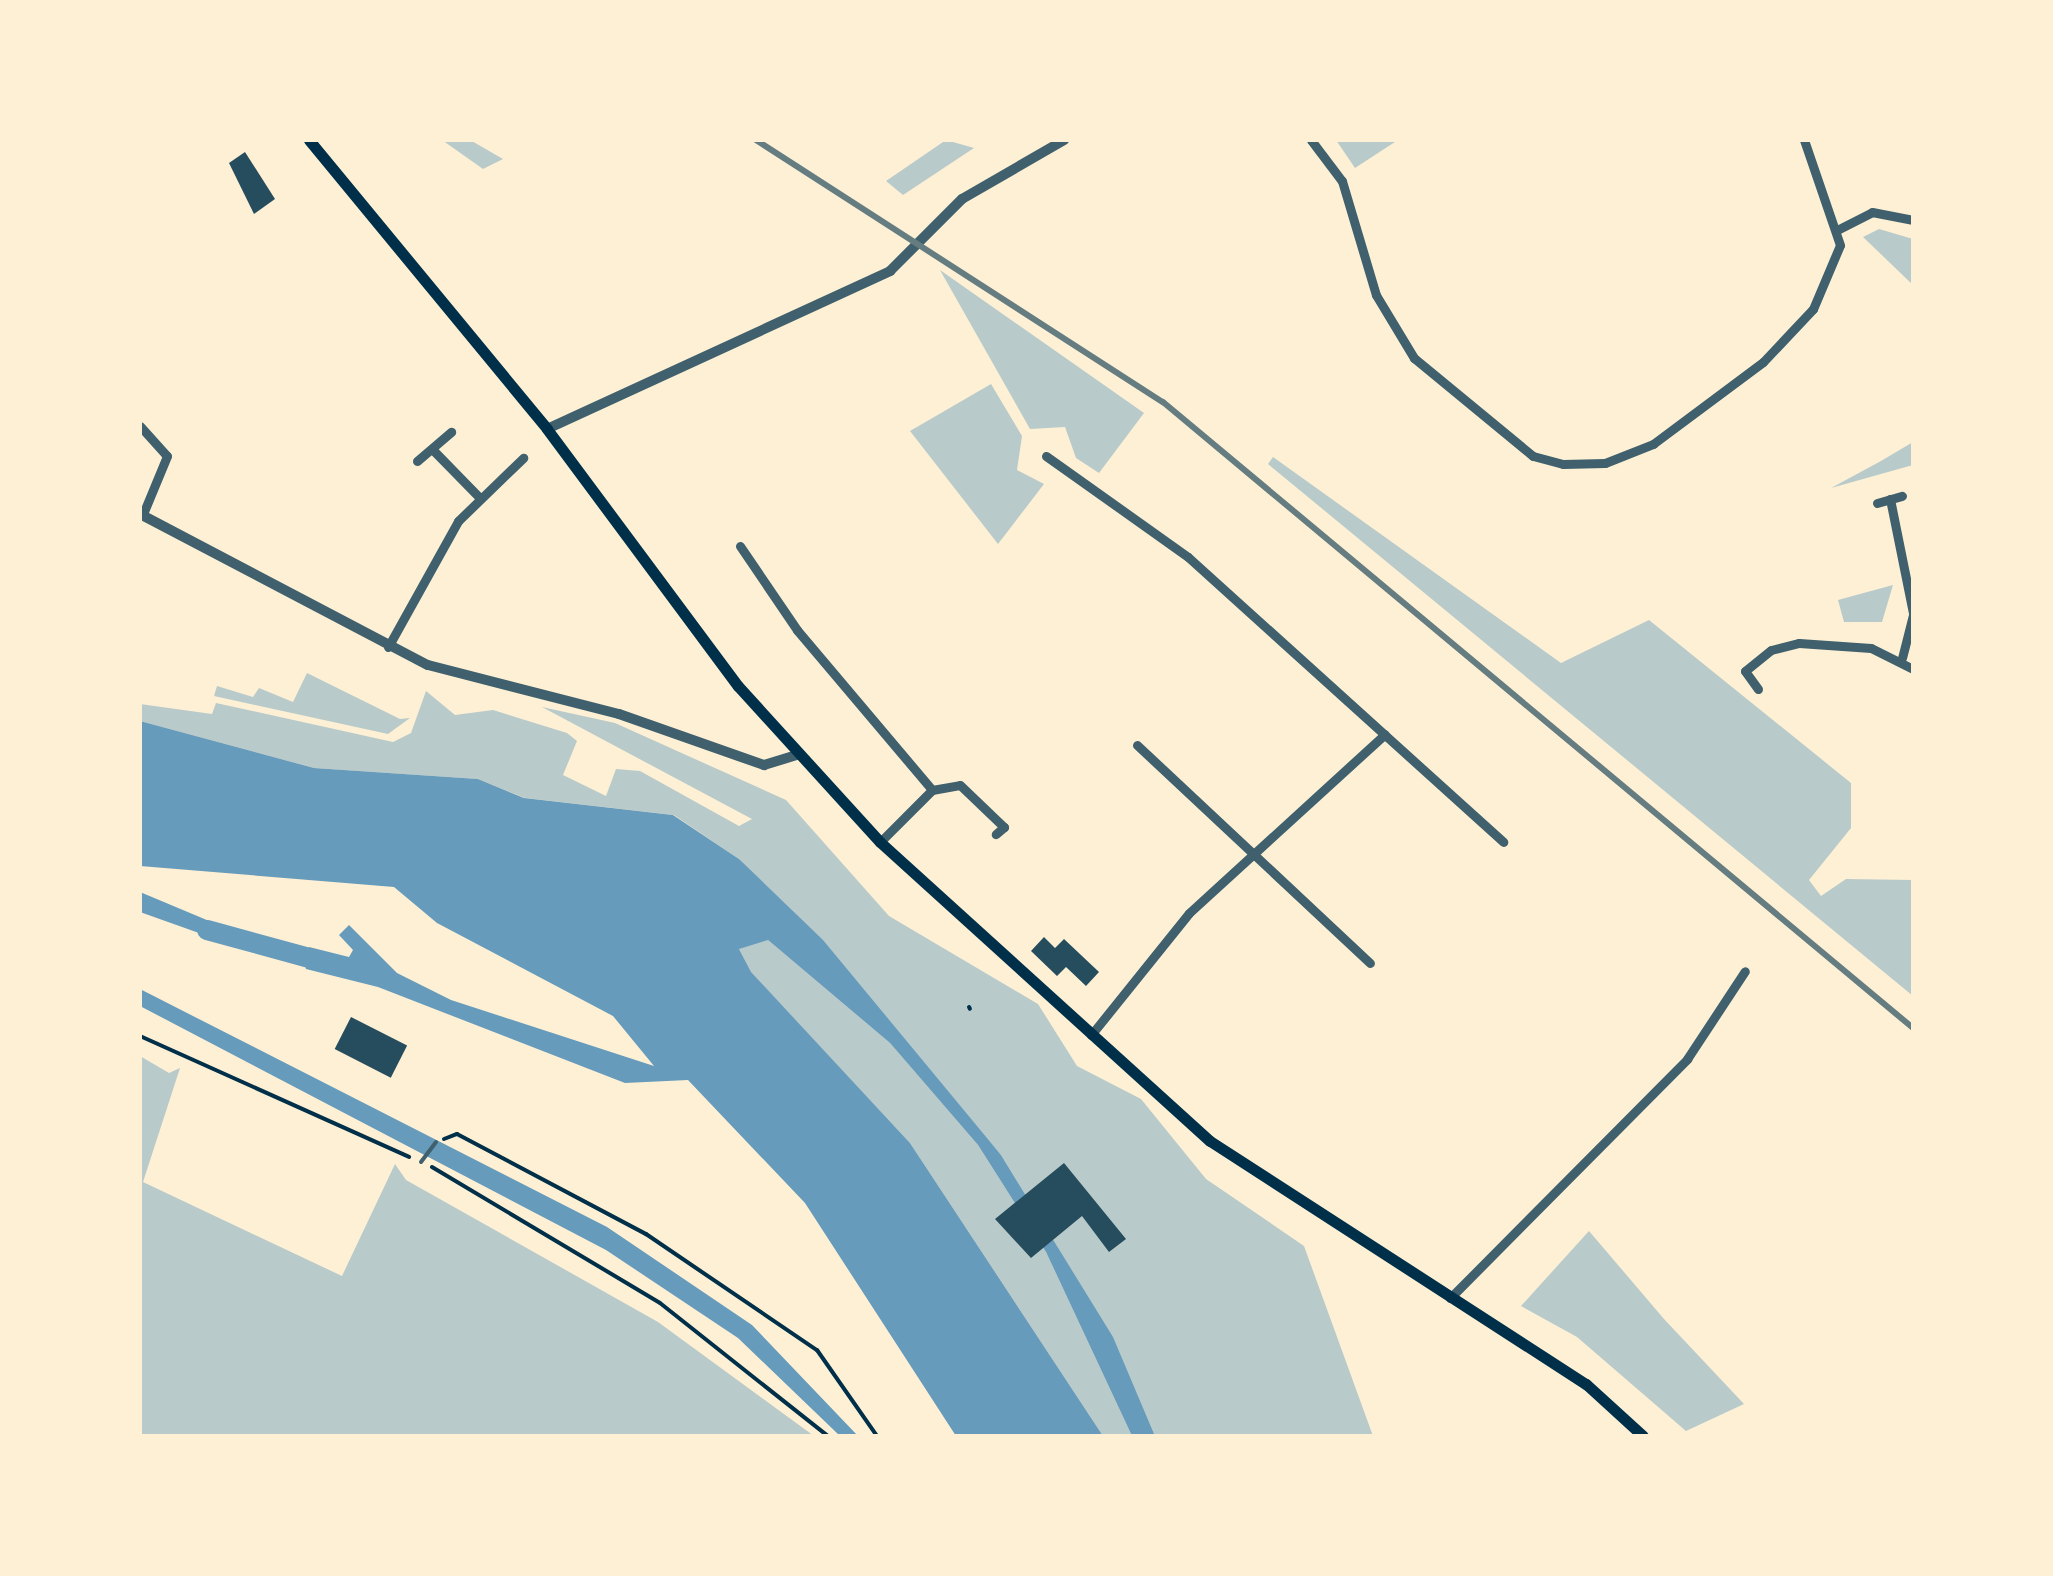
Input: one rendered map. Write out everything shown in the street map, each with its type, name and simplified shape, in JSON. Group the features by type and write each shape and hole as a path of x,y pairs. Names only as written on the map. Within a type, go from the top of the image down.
{"main road":[{"path":"310,140 547,429 796,755 880,842 1210,1141 1586,1384 1644,1436"}],"street":[{"path":"547,429 890,271 962,199 1064,140"},
{"path":"1312,140 1342,181 1376,294 1414,358 1533,456 1563,464 1605,463 1653,444 1762,362 1831,284 1838,230 1804,140"},
{"path":"1838,230 1872,212 1913,220"},
{"path":"140,426 166,456 142,514 388,646 764,765 796,755"},
{"path":"417,461 451,432"},
{"path":"432,448 480,498"},
{"path":"1046,456 1188,557 1503,842"},
{"path":"388,646 414,591 480,498 523,458"},
{"path":"1877,504 1902,496"},
{"path":"1890,499 1913,614 1902,658"},
{"path":"740,546 797,630 932,790"},
{"path":"1758,688 1745,671 1771,650 1799,643 1902,658 1913,670"},
{"path":"1091,1035 1189,913 1385,734"},
{"path":"1138,745 1256,851 1370,963"},
{"path":"880,842 932,790 960,785 1004,827 996,834"},
{"path":"1450,1298 1687,1059 1745,971"}],"lane":[{"path":"421,1162 436,1142"}],"path":[{"path":"140,1036 421,1162 660,1302 828,1436"},
{"path":"436,1142 457,1134 646,1234 817,1350 877,1436"}],"shaded area":[{"path":"442,140 470,140 503,159 483,169"},
{"path":"946,140 974,148 903,195 886,181"},
{"path":"1336,140 1398,140 1355,168"},
{"path":"1879,229 1913,239 1913,285 1863,237"},
{"path":"940,270 1144,413 1099,473 1076,458 1065,427 1030,429"},
{"path":"991,384 1022,436 1017,470 1044,484 998,544 910,431"},
{"path":"1913,442 1913,465 1831,488 1881,461"},
{"path":"1273,457 1561,663 1649,620 1851,783 1851,828 1809,880 1821,896 1846,879 1913,880 1913,996 1268,464"},
{"path":"1893,585 1882,622 1844,622 1838,600"},
{"path":"307,673 400,719 410,718 388,734 214,696 217,686 253,697 259,688 293,702"},
{"path":"426,691 455,715 493,710 567,733 577,741 563,775 606,796 616,769 640,771 739,826 752,819 542,707 615,723 786,800 889,916 1038,1004 1077,1066 1141,1099 1206,1179 1304,1246 1373,1436 1155,1436 1113,1338 1001,1155 739,859 674,815 525,798 478,779 314,768 140,721 140,704 212,714 216,703 393,742 411,733"},
{"path":"745,940 768,940 890,1043 978,1145 1046,1252 1132,1436 1103,1436 910,1143 751,973 739,949"},
{"path":"140,1056 169,1073 180,1068 143,1182 342,1276 395,1164 406,1180 658,1322 814,1436 140,1436"},
{"path":"1589,1231 1744,1404 1686,1431 1577,1337 1521,1306"}],"water":[{"path":"140,721 314,768 478,779 524,798 673,815 739,859 823,940 1001,1155 1113,1337 1155,1436 1132,1436 1046,1252 978,1145 890,1043 768,940 739,949 751,972 910,1143 1103,1436 956,1436 805,1203 688,1080 625,1083 378,987 306,969 303,959 309,947 349,957 353,950 339,935 349,925 397,973 451,1000 654,1066 613,1016 437,923 394,887 140,866"},
{"path":"140,892 233,931 227,943 140,912"},
{"path":"140,989 607,1227 752,1325 858,1436 840,1436 738,1338 606,1250 140,1006"}],"building":[{"path":"245,152 275,199 254,214 229,163"},
{"path":"1044,937 1055,948 1064,939 1099,972 1086,986 1066,967 1057,976 1031,951"},
{"path":"351,1017 407,1046 391,1078 335,1049"},
{"path":"1064,1163 1126,1239 1109,1252 1082,1216 1031,1258 995,1219"}],"waterway":[{"path":"207,930 328,963"}],"railway":[{"path":"756,140 1163,402 1913,1028"}]}
